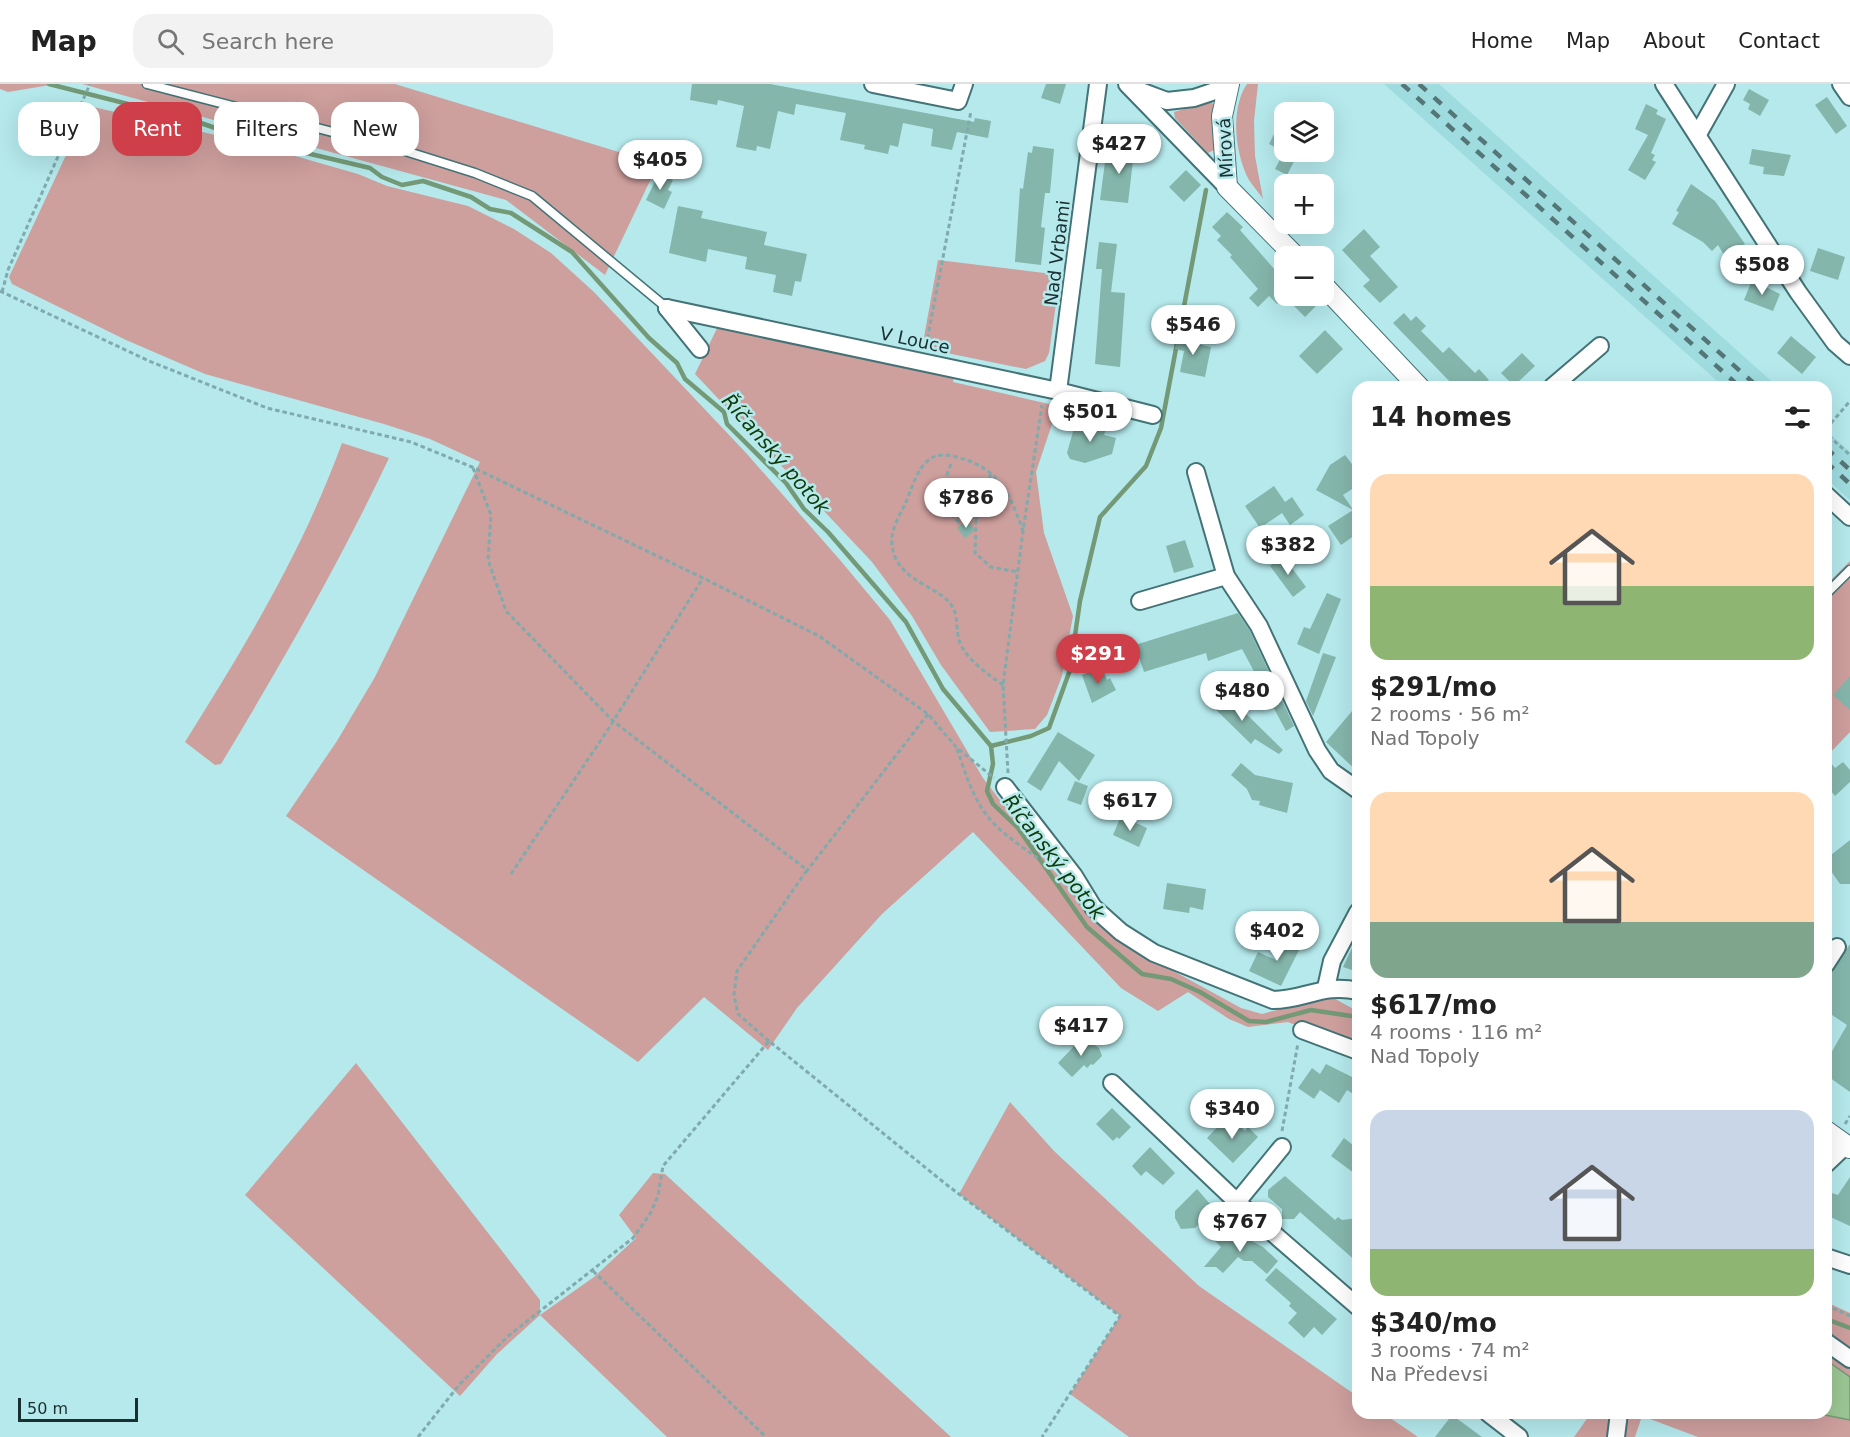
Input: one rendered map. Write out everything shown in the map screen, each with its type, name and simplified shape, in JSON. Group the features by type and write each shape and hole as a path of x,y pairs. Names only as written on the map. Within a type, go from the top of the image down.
{"street":[{"path":"873,84 958,101 964,84"},
{"name":"Nad Vrbami","path":"1052,389 1098,84"},
{"path":"1664,84 1798,292 1835,342 1850,356"},
{"path":"1698,134 1726,84"},
{"path":"1841,84 1850,98"},
{"path":"1129,86 1167,101 1194,98 1228,86"},
{"path":"1129,86 1227,187"},
{"name":"Mírová","path":"1228,86 1222,116 1227,187 1285,246"},
{"path":"1334,297 1413,381"},
{"path":"667,308 700,349"},
{"name":"V Louce","path":"667,308 1052,389 1153,416"},
{"path":"1559,381 1600,346"},
{"path":"1196,472 1226,576 1259,626 1317,750 1331,771 1352,786"},
{"path":"1832,500 1850,517"},
{"path":"1140,602 1226,576"},
{"path":"1001,784 1074,876 1093,908 1121,932 1154,953 1273,1000 1286,1000 1326,988 1352,991"},
{"path":"1326,988 1332,961 1352,923"},
{"path":"1832,955 1837,947"},
{"path":"1302,1030 1352,1049"},
{"path":"1112,1083 1237,1202 1352,1302"},
{"path":"1832,1135 1848,1146 1832,1159"},
{"path":"1237,1202 1282,1147"},
{"path":"1832,1259 1850,1265"},
{"path":"1832,1346 1850,1359"},
{"path":"1496,1419 1518,1437"},
{"path":"1616,1437 1618,1419"}],"lane":[{"path":"147,84 402,150 475,173 532,196 667,308"},
{"path":"1832,588 1850,570"}],"path":[{"path":"90,84 85,100 8,270 1,292 149,361 267,408 411,442 472,467 703,578 819,636 928,714 956,747 1001,784 1008,774 1003,685 1023,531 1052,389"},
{"path":"925,353 971,110 958,101"},
{"path":"1832,422 1850,401"},
{"path":"1832,439 1850,455"},
{"path":"1003,685 989,675 960,644 954,608 945,599 925,588 898,564 891,544 894,528 916,480 930,459 950,455 970,461 992,472 1013,504 1023,531"},
{"path":"951,464 942,486 948,511 959,522 967,517 976,521"},
{"path":"472,467 490,515 488,560 506,610 613,721 807,870"},
{"path":"992,472 983,492 976,521 975,553 991,567 1018,572"},
{"path":"511,874 613,721 703,578"},
{"path":"928,714 807,870 737,971 734,995 738,1014 769,1041 947,1185 1120,1316 1042,1437"},
{"path":"956,747 970,785 988,817 1008,837 1030,852"},
{"path":"1282,1147 1283,1128 1302,1030"},
{"path":"418,1437 459,1384 507,1337 542,1306 593,1271 633,1238 650,1214 658,1196 663,1166 769,1041"},
{"path":"593,1271 766,1437"},
{"path":"1832,1308 1850,1316"}],"shaded area":[{"path":"0,84 56,84 8,92 0,89"},
{"path":"82,84 395,84 658,164 605,275 506,200 345,156 419,156 419,102 331,102 331,152 319,149 319,102 214,102 214,120 202,117 202,102 148,102"},
{"path":"1247,84 1258,84 1254,121 1255,156 1263,199 1244,169 1236,131 1238,105"},
{"path":"1384,84 1439,84 1771,381 1717,381"},
{"path":"1212,102 1214,107 1214,150 1208,153 1175,118 1174,112"},
{"path":"100,109 112,111 112,156 202,156 202,132 214,135 214,156 295,156 358,174 387,186 468,206 514,229 551,253 594,292 747,454 840,560 890,620 983,778 1054,871 1124,944 1241,1008 1262,1014 1277,1010 1286,1000 1330,996 1352,1008 1352,1049 1288,1022 1248,1027 1229,1019 1188,992 1158,1011 1121,988 973,832 882,914 797,1008 768,1050 704,997 638,1062 286,816 337,741 375,677 480,462 430,439 384,424 205,374 126,340 12,284 9,277 66,156 100,156"},
{"path":"938,260 1060,275 1049,353 1045,361 1026,369 922,348"},
{"path":"720,322 954,376 953,382 1058,406 1036,472 1044,533 1073,616 1062,676 1047,715 1035,729 990,732 941,665 912,616 872,562 695,374"},
{"path":"1832,436 1850,452 1850,500 1832,484"},
{"path":"342,443 389,458 330,575 287,651 221,764 215,765 185,742 272,596 310,521"},
{"path":"1850,561 1850,732 1832,751 1832,579"},
{"path":"356,1063 540,1300 540,1315 497,1354 460,1396 245,1195"},
{"path":"1010,1102 1054,1151 1199,1286 1352,1393 1352,1419 1392,1419 1418,1437 1129,1437 1070,1394 1120,1316 959,1194"},
{"path":"653,1173 665,1174 951,1437 667,1437 540,1315 594,1277 636,1238 619,1215"},
{"path":"1832,1305 1850,1313 1850,1377 1832,1364"},
{"path":"1832,1364 1850,1377 1850,1420 1832,1416"},
{"path":"1832,1416 1850,1420 1850,1437 1698,1437 1650,1419 1832,1419"},
{"path":"1587,1419 1610,1419 1607,1437 1574,1437"},
{"path":"1626,1419 1641,1419 1635,1437 1625,1437"}],"building":[{"path":"692,84 770,84 974,122 975,118 991,121 988,138 957,132 952,150 931,146 933,129 903,123 898,147 890,145 888,154 864,149 865,145 840,140 846,113 796,104 794,115 778,111 770,149 757,146 756,151 736,147 744,106 718,100 717,105 690,100"},
{"path":"1046,84 1066,84 1060,104 1041,98"},
{"path":"1749,89 1769,100 1760,116 1748,109 1750,104 1743,100"},
{"path":"1827,97 1847,126 1836,134 1815,105"},
{"path":"1646,104 1658,110 1656,114 1666,119 1651,153 1655,155 1652,160 1656,162 1645,180 1628,170 1648,135 1635,129"},
{"path":"1274,134 1274,147 1269,144"},
{"path":"1117,142 1135,144 1128,203 1100,200 1105,162 1114,163"},
{"path":"1033,146 1054,149 1050,193 1045,193 1041,227 1045,228 1041,265 1015,262 1020,188 1023,189 1028,152 1032,153"},
{"path":"1752,149 1791,155 1784,176 1763,174 1764,167 1749,164"},
{"path":"1279,162 1294,162 1288,174 1275,169"},
{"path":"1186,170 1201,185 1184,202 1169,187"},
{"path":"659,173 673,180 668,190 672,192 664,209 646,200"},
{"path":"1691,184 1715,201 1745,244 1724,255 1718,245 1712,251 1703,242 1672,224 1679,212 1676,211"},
{"path":"678,206 703,211 701,218 767,232 764,245 807,254 801,282 795,281 792,296 773,292 776,275 745,269 747,257 708,249 706,262 669,253"},
{"path":"1227,212 1243,227 1240,230 1274,269 1274,301 1269,296 1258,307 1249,298 1258,289 1230,257 1232,255 1217,240 1221,236 1212,227"},
{"path":"1364,229 1380,247 1370,256 1398,287 1380,303 1363,286 1370,280 1342,250"},
{"path":"1099,242 1117,244 1111,292 1125,293 1120,367 1095,364 1102,269 1096,269"},
{"path":"1818,248 1845,257 1838,280 1810,271"},
{"path":"1752,280 1780,294 1773,311 1744,300"},
{"path":"1294,306 1316,306 1305,317"},
{"path":"1404,313 1411,321 1416,316 1426,326 1421,331 1443,353 1449,347 1475,373 1479,369 1489,380 1449,381 1393,323"},
{"path":"1325,330 1343,349 1317,374 1299,356"},
{"path":"1178,333 1194,336 1193,343 1211,347 1205,377 1180,372 1184,351 1175,349"},
{"path":"1791,336 1816,357 1802,374 1777,353"},
{"path":"1522,353 1535,366 1519,381 1509,381 1501,373"},
{"path":"1076,421 1106,429 1104,435 1116,438 1112,454 1085,463 1070,459 1067,453"},
{"path":"1345,455 1352,464 1352,489 1343,495 1352,509 1316,490 1330,465"},
{"path":"1274,486 1285,502 1292,497 1304,515 1290,525 1282,513 1260,528 1245,506"},
{"path":"1352,511 1352,537 1341,545 1328,526"},
{"path":"967,520 975,530 965,538 957,528"},
{"path":"1185,540 1194,567 1174,573 1166,546"},
{"path":"1283,556 1306,587 1293,597 1270,566"},
{"path":"1327,593 1341,599 1319,654 1297,644 1304,627 1310,629"},
{"path":"1238,613 1250,631 1294,726 1286,731 1242,649 1208,661 1206,653 1144,672 1135,645"},
{"path":"1323,653 1336,657 1313,716 1306,701"},
{"path":"1101,667 1107,680 1110,678 1116,690 1092,703 1082,675"},
{"path":"1850,676 1850,710 1833,695"},
{"path":"1222,690 1283,750 1279,754 1255,739 1251,744 1209,703"},
{"path":"1352,711 1352,766 1326,742"},
{"path":"1058,732 1095,755 1079,781 1059,761 1041,791 1027,782"},
{"path":"1843,762 1850,770 1850,782 1835,796 1832,792 1832,764 1835,768"},
{"path":"1241,763 1255,775 1293,783 1287,813 1259,805 1260,801 1252,800 1247,789 1231,775"},
{"path":"1075,781 1088,786 1081,805 1067,800"},
{"path":"1121,816 1147,828 1139,847 1113,835"},
{"path":"1850,840 1850,884 1840,884 1832,873 1832,854"},
{"path":"1167,883 1206,889 1203,910 1190,907 1189,913 1163,909"},
{"path":"1288,935 1303,942 1281,986 1249,971 1258,952 1276,960"},
{"path":"1850,944 1850,1092 1832,1079 1832,1051 1847,1025 1832,1015 1832,971"},
{"path":"1352,948 1352,970 1343,967"},
{"path":"1083,1037 1099,1048 1102,1056 1087,1068 1084,1065 1072,1077 1058,1063"},
{"path":"1326,1064 1352,1077 1352,1093 1347,1090 1339,1103 1320,1090 1314,1099 1298,1088 1312,1068 1320,1074"},
{"path":"1112,1108 1131,1127 1119,1139 1117,1137 1113,1141 1096,1124"},
{"path":"1224,1120 1233,1128 1238,1124 1245,1131 1248,1127 1258,1137 1233,1163 1207,1138"},
{"path":"1344,1138 1352,1144 1352,1172 1331,1156"},
{"path":"1150,1147 1175,1173 1163,1185 1146,1171 1141,1176 1132,1166"},
{"path":"1285,1176 1335,1220 1338,1217 1342,1220 1352,1219 1352,1258 1300,1212 1294,1219 1282,1219 1282,1209 1268,1197 1268,1190"},
{"path":"1850,1177 1850,1226 1832,1218 1832,1193 1838,1195"},
{"path":"1197,1189 1223,1219 1208,1235 1198,1225 1195,1228 1181,1229 1175,1218 1175,1211"},
{"path":"1236,1234 1244,1241 1252,1241 1263,1247 1278,1261 1267,1274 1252,1261 1244,1261 1238,1257 1223,1273 1216,1267 1204,1267 1221,1247 1210,1236"},
{"path":"1276,1268 1337,1319 1322,1335 1314,1327 1304,1338 1288,1323 1297,1313 1289,1306 1291,1303 1265,1280"},
{"path":"1449,1419 1457,1419 1482,1437 1435,1437"}],"waterway":[{"name":"Říčanský potok","path":"49,84 195,121 247,139 279,141 302,152 370,168 382,177 402,185 423,181 471,197 490,209 511,213 572,252 649,338 677,363 685,379 724,412 727,424 786,483 804,509 828,532 906,622 943,689 991,746 993,764 987,791 993,804 1018,828 1087,927 1142,974 1171,979 1200,992 1249,1021 1266,1022 1311,1010 1352,1016"},
{"path":"991,746 1031,736 1049,728 1070,670 1080,601 1100,517 1146,466 1161,428 1206,190"},
{"name":"Říčanský potok","path":"1832,1321 1850,1328"}],"railway":[{"path":"1402,84 1733,381"},
{"path":"1419,84 1751,381"},
{"path":"1832,454 1850,470"},
{"path":"1832,468 1850,484"}]}
